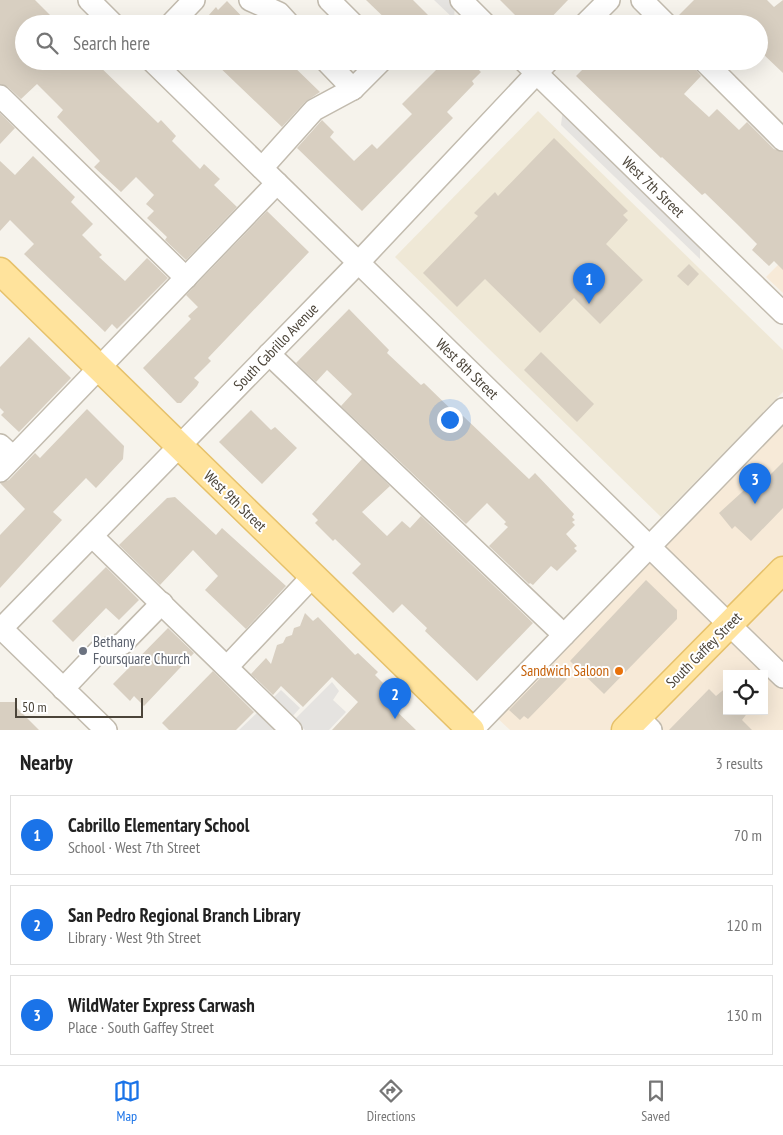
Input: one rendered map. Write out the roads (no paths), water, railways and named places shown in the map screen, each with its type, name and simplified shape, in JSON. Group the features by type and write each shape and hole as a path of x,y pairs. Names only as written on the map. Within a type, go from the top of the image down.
{"main road":[{"name":"West 9th Street","path":"0,271 472,730"},
{"name":"South Gaffey Street","path":"638,726 783,570"}],"street":[{"path":"88,0 104,15"},
{"path":"180,15 194,0"},
{"path":"250,0 279,15"},
{"path":"329,0 344,15"},
{"path":"460,0 476,15"},
{"path":"595,15 609,0"},
{"path":"642,0 657,15"},
{"name":"West 8th Street","path":"161,70 783,678"},
{"path":"335,70 354,89"},
{"path":"4,458 100,368 186,278 269,176 314,110 354,89 372,70"},
{"name":"South Cabrillo Avenue","path":"0,628 358,262 531,70"},
{"name":"West 7th Street","path":"541,70 783,313"},
{"path":"713,70 783,140"},
{"path":"0,96 186,278"},
{"path":"269,354 564,635"},
{"path":"472,730 783,409"},
{"path":"92,536 291,730"},
{"path":"227,667 313,576"},
{"path":"64,689 99,651 122,644 162,603"},
{"path":"0,628 106,730"}],"place":[{"name":"Cabrillo Elementary School","path":"589,304"},
{"name":"WildWater Express Carwash","path":"755,504"},
{"name":"Bethany Foursquare Church","path":"83,651"},
{"name":"Sandwich Saloon","path":"619,671"},
{"name":"San Pedro Regional Branch Library","path":"395,719"}]}
